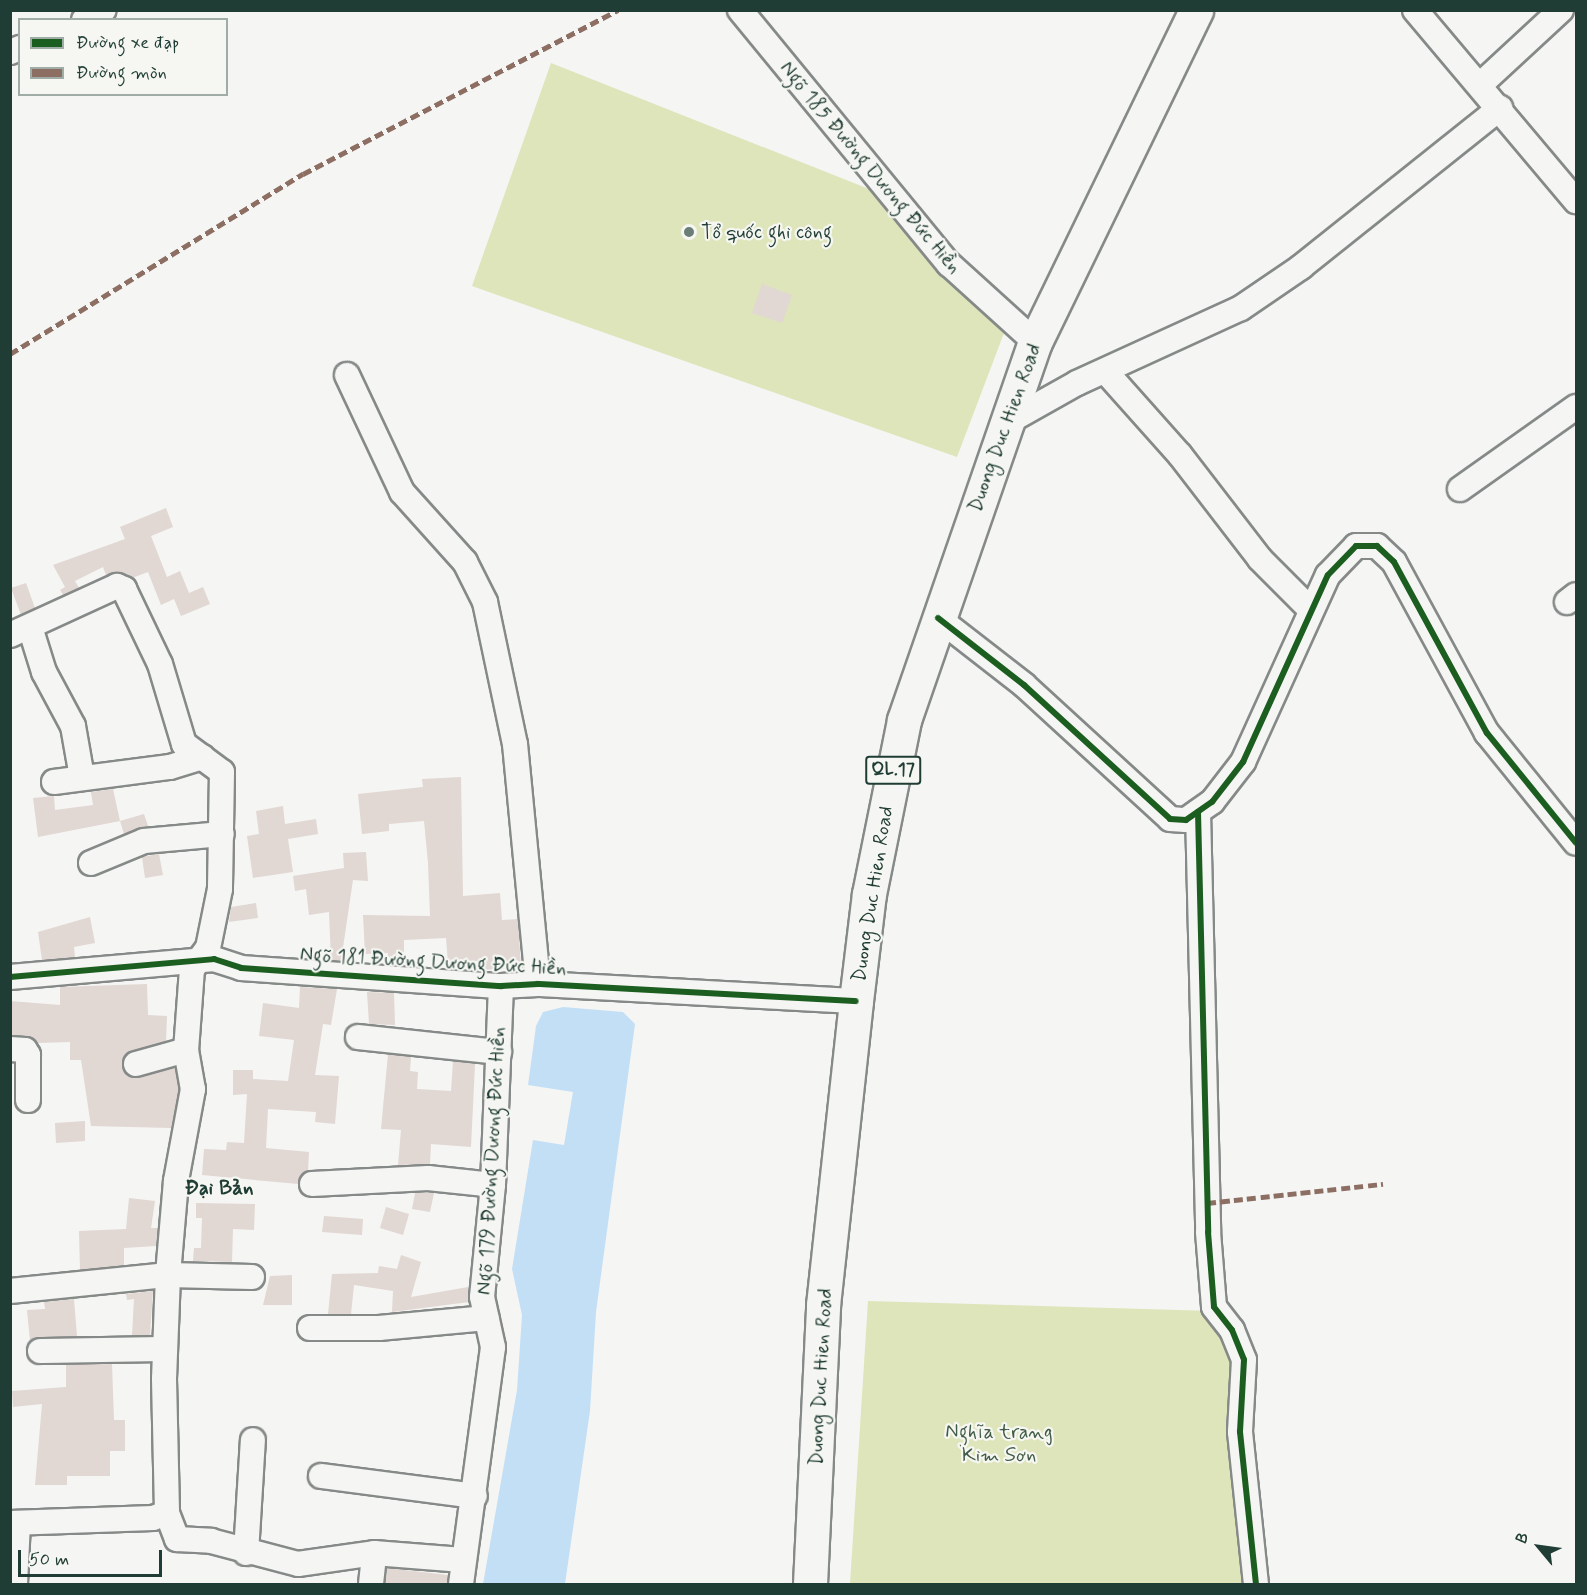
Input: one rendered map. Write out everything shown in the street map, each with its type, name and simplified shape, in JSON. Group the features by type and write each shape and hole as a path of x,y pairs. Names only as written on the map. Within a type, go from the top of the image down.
{"highway":[{"name":"Duong Duc Hien Road","path":"810,1584 823,1305 856,1001 869,894 904,720 1004,424 1035,342 1196,10"}],"street":[{"path":"88,18 104,10"},
{"name":"Ngõ 185 Đường Dương Đức Hiền","path":"740,10 949,264 1035,342"},
{"path":"1415,10 1480,84 1576,201"},
{"path":"1480,84 1561,10"},
{"path":"1004,424 1106,372 1241,308 1301,267 1500,108"},
{"path":"1106,372 1180,455 1260,558 1311,609"},
{"path":"347,375 402,492 465,562 484,602 515,744 538,984"},
{"path":"1460,489 1576,407"},
{"path":"938,618 1024,685 1170,819 1186,820 1198,812 1243,762 1328,575 1356,546 1377,546 1394,562 1487,733 1576,843"},
{"path":"82,777 73,726 20,631 117,586 124,589 144,621 160,664 177,731 184,744 222,772 220,889 208,948 195,965 186,1050 193,1089 176,1181 168,1275 165,1349 167,1513 177,1539 212,1541 246,1553 298,1564 374,1553 463,1560"},
{"path":"54,782 160,768 202,757"},
{"path":"1198,812 1208,1232 1214,1307 1232,1330 1244,1360 1240,1432 1256,1584"},
{"path":"91,863 144,842 222,834"},
{"name":"Ngõ 181 Đường Dương Đức Hiền","path":"10,977 195,965 214,959 241,968 501,986 538,984 856,1001"},
{"name":"Ngõ 179 Đường Dương Đức Hiền","path":"461,1584 475,1496 493,1347 482,1296 493,1185 501,986"},
{"path":"358,1037 499,1052"},
{"path":"10,1049 26,1050 28,1100"},
{"path":"136,1064 186,1050"},
{"path":"312,1184 428,1179 493,1185"},
{"path":"10,1291 168,1275 252,1277"},
{"path":"310,1328 390,1328 487,1318"},
{"path":"40,1352 165,1349"},
{"path":"246,1553 253,1440"},
{"path":"321,1476 475,1496"},
{"path":"15,1584 14,1523 153,1518 167,1513"},
{"path":"371,1584 374,1553"}],"green space":[{"path":"551,63 874,191 1004,333 957,457 472,286"},
{"name":"Nghĩa trang Kim Sơn","path":"868,1301 1213,1311 1232,1330 1260,1584 850,1584"}],"water":[{"path":"563,1007 623,1012 635,1024 596,1312 590,1411 565,1584 483,1584 517,1390 522,1315 512,1269 533,1140 564,1145 573,1092 528,1085 536,1026 543,1012"}],"building":[{"path":"762,284 792,295 782,323 752,313"},
{"path":"166,508 173,527 151,536 167,577 180,571 189,593 203,587 210,604 181,616 174,599 161,605 148,572 132,578 117,572 106,575 103,567 75,581 79,588 63,595 60,590 65,587 53,565 125,539 120,527"},
{"path":"26,583 35,608 21,615 11,588"},
{"path":"461,777 463,896 500,893 502,920 518,919 521,968 478,970 477,961 448,963 446,938 404,940 404,963 387,963 388,953 365,954 363,915 430,916 428,863 424,821 389,824 389,831 362,834 358,794 423,787 422,779"},
{"path":"113,789 120,821 38,837 33,798 54,796 55,810 93,805 91,792"},
{"path":"283,806 285,824 316,819 318,834 288,839 293,872 253,878 247,836 259,834 256,811"},
{"path":"144,814 148,826 124,834 120,821"},
{"path":"366,852 368,881 353,880 341,961 331,960 329,912 309,915 306,889 295,891 293,876 344,868 343,853"},
{"path":"159,854 163,875 145,878 142,857"},
{"path":"256,903 258,918 229,922 231,907"},
{"path":"90,917 95,943 74,947 75,957 42,960 38,932"},
{"path":"147,984 148,1015 167,1016 166,1041 126,1054 122,1067 133,1078 175,1068 179,1089 171,1128 91,1126 81,1060 70,1060 70,1042 38,1043 32,1038 10,1035 10,1001 60,1005 60,987"},
{"path":"300,987 337,989 331,1025 323,1024 315,1075 339,1076 335,1124 315,1122 316,1112 268,1109 266,1148 309,1152 308,1171 298,1184 202,1175 204,1149 226,1150 227,1142 244,1143 247,1094 233,1095 233,1070 253,1070 253,1079 288,1081 294,1040 259,1036 263,1003 299,1008"},
{"path":"367,992 394,993 395,1025 369,1024"},
{"path":"388,1054 411,1057 410,1071 418,1072 417,1089 451,1091 453,1061 475,1064 471,1147 431,1144 430,1164 398,1165 401,1130 381,1129"},
{"path":"85,1121 85,1141 56,1143 55,1123"},
{"path":"415,1193 434,1193 430,1212 412,1209"},
{"path":"129,1198 155,1201 151,1228 158,1228 156,1246 124,1248 124,1265 80,1270 79,1231 126,1229"},
{"path":"196,1203 255,1204 254,1230 233,1229 232,1262 193,1261 194,1248 201,1248 202,1218 196,1218"},
{"path":"386,1207 409,1214 403,1235 380,1228"},
{"path":"324,1216 363,1219 362,1235 322,1232"},
{"path":"401,1255 421,1262 411,1297 468,1287 469,1302 392,1312 393,1291 354,1285 351,1314 328,1314 332,1274 378,1273 379,1266 397,1269"},
{"path":"292,1275 292,1305 263,1305 270,1276"},
{"path":"153,1291 150,1335 132,1335 134,1299 127,1300 126,1294"},
{"path":"74,1299 77,1336 30,1341 27,1310 45,1309 44,1302"},
{"path":"112,1364 114,1420 125,1420 125,1451 110,1451 110,1476 67,1476 67,1485 35,1485 42,1404 13,1407 12,1391 66,1387 66,1365"},
{"path":"387,1568 448,1575 447,1584 385,1584"}],"marked path":[{"path":"10,354 303,174 618,10"},
{"path":"1207,1203 1383,1184"}],"cycle path":[{"path":"938,618 1024,685 1170,819 1186,820 1212,802 1243,762 1328,575 1356,546 1377,546 1394,562 1487,733 1576,843"},
{"path":"1198,812 1208,1232 1214,1307 1232,1330 1244,1360 1240,1432 1256,1584"},
{"path":"10,977 214,959 241,968 501,986 538,984 856,1001"}],"place":[{"name":"Tổ quốc ghi công","path":"689,232"}],"district":[{"name":"Đại Bản","path":"219,1188"}]}
